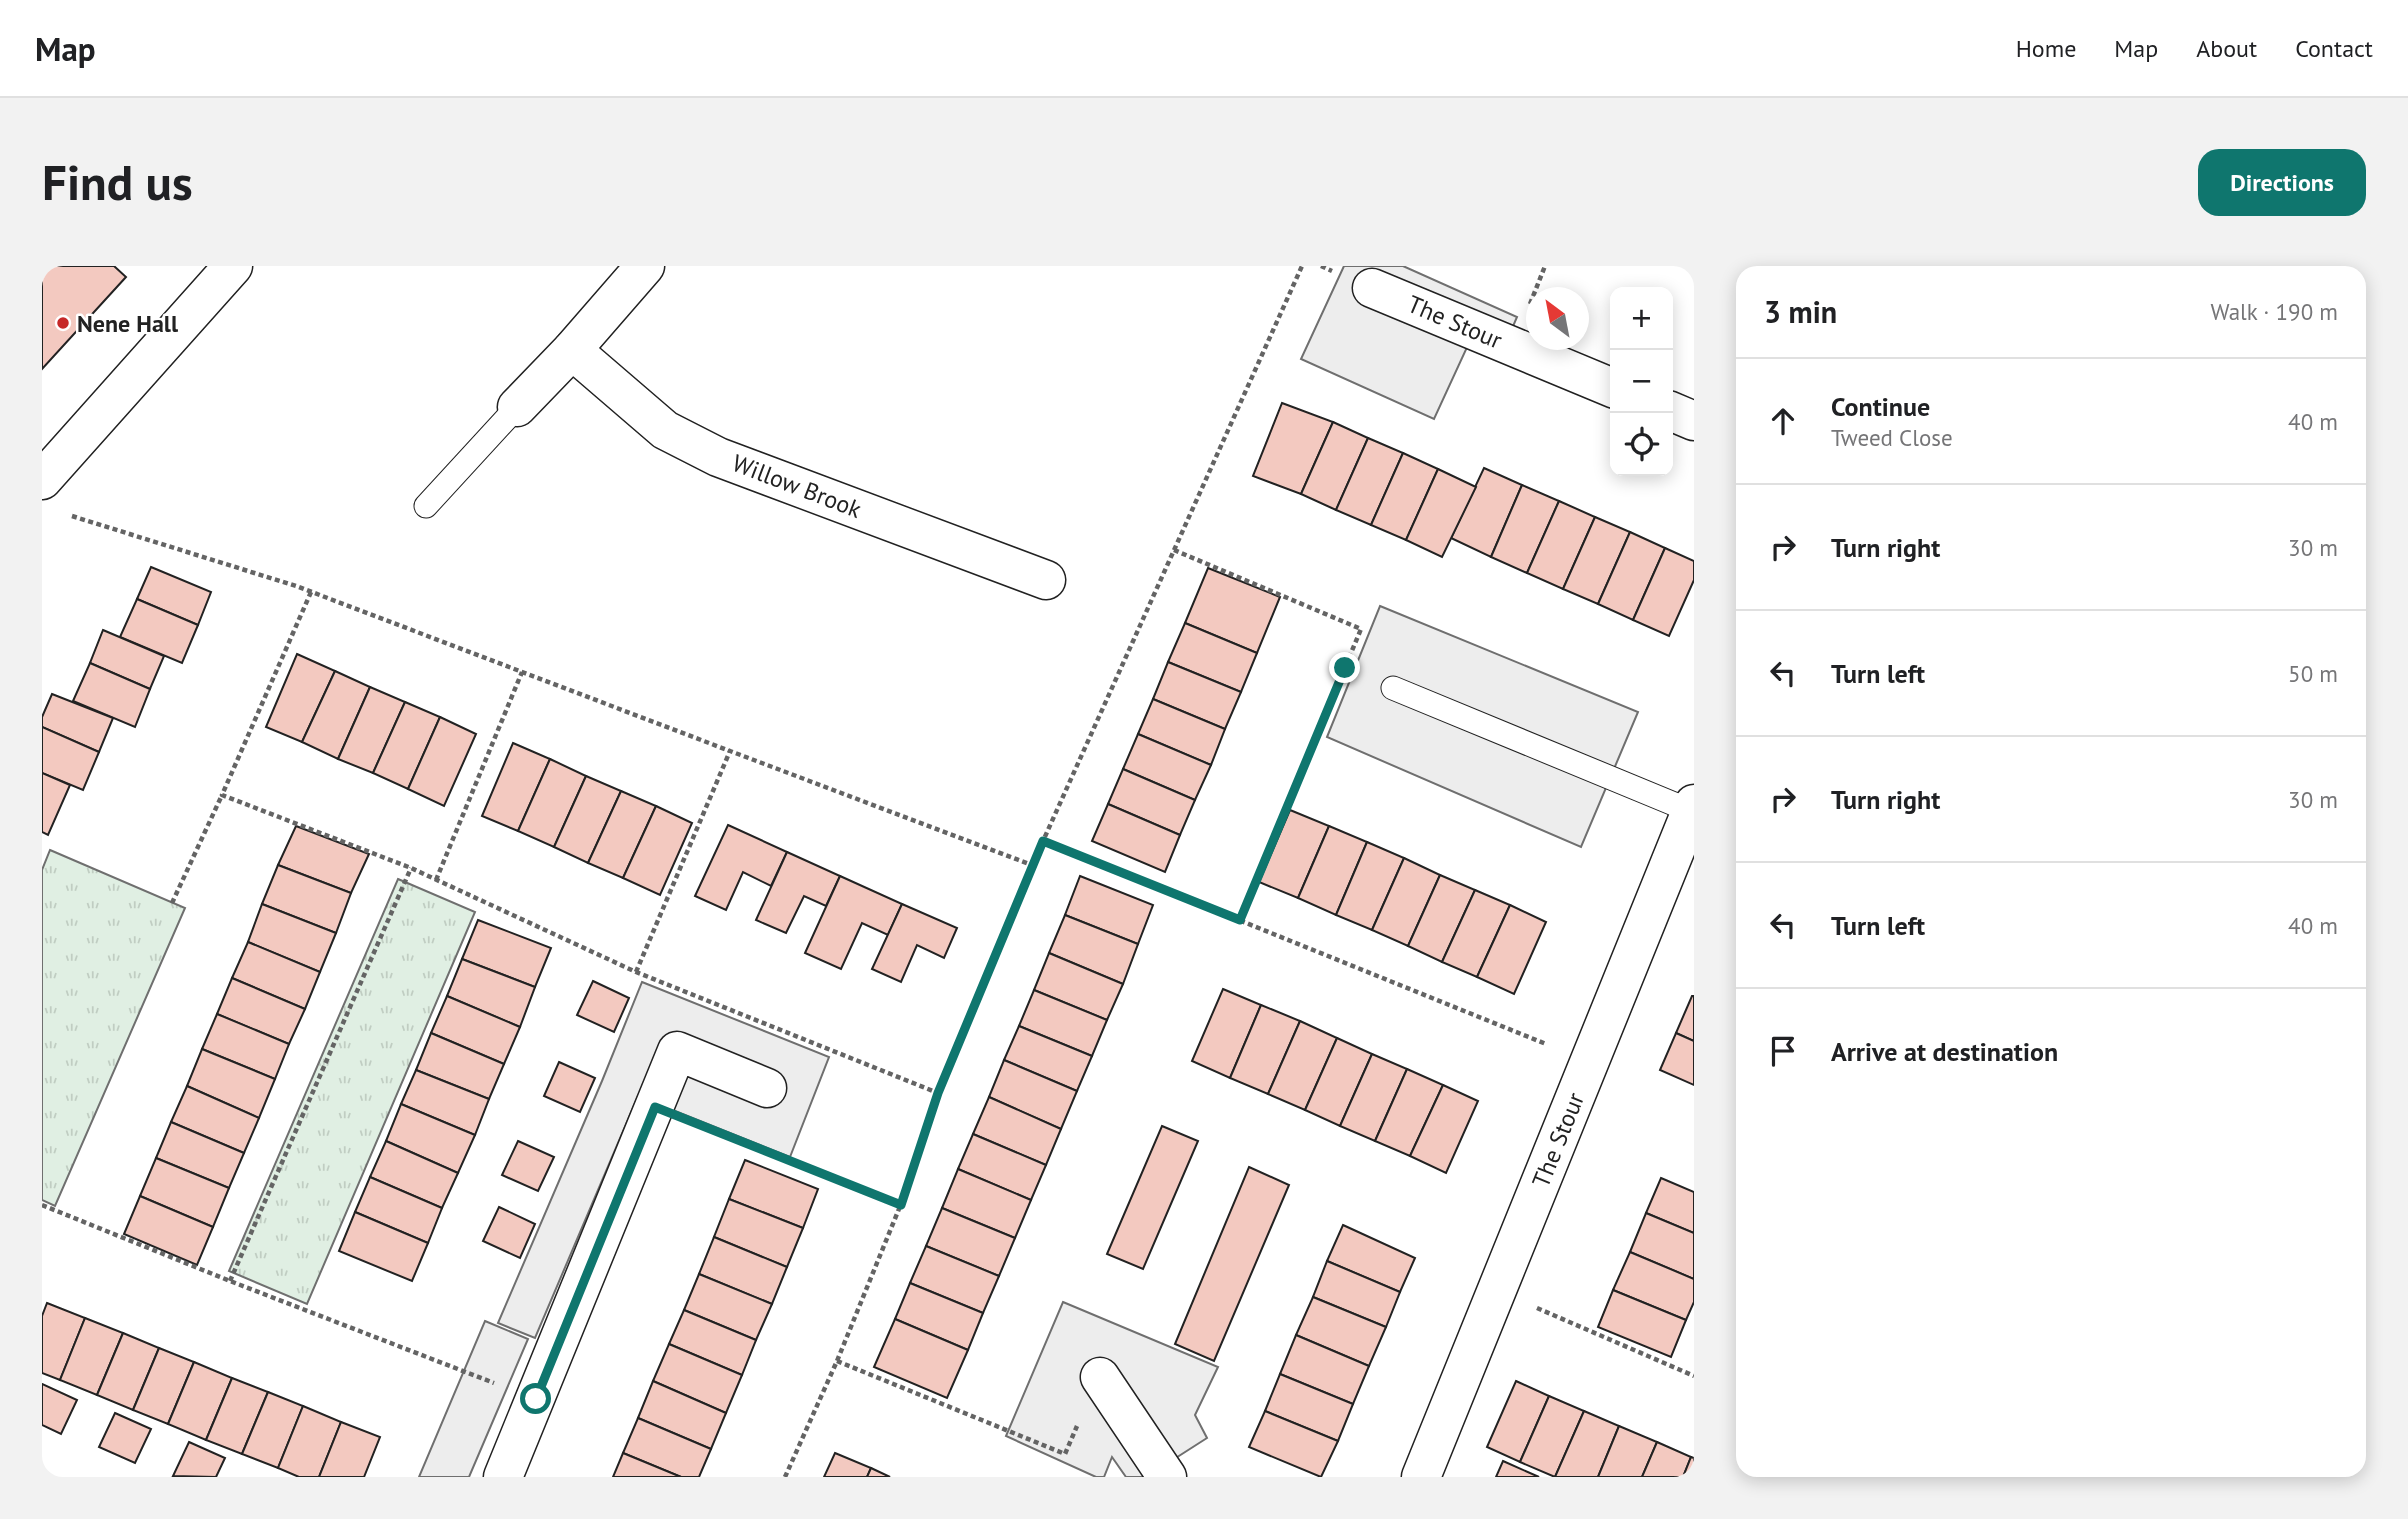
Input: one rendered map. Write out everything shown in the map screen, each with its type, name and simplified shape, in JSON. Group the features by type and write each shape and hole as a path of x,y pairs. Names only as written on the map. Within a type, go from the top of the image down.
{"street":[{"path":"42,480 233,266"},
{"path":"517,407 572,350 645,266"},
{"name":"The Stour","path":"1372,288 1610,387"},
{"name":"Willow Brook","path":"572,350 665,430 718,457 1046,580"},
{"path":"1673,412 1694,421"},
{"name":"The Stour","path":"1421,1477 1692,808"},
{"path":"503,1477 677,1051 767,1088"},
{"path":"1100,1377 1167,1477"}],"lane":[{"path":"426,506 517,407"},
{"path":"1392,688 1692,808"}],"path":[{"path":"785,1477 837,1361 901,1205 938,1093 1032,865 1302,266"},
{"path":"67,515 311,592 1032,865"},
{"path":"1174,550 1361,629 1240,920"},
{"path":"172,903 311,592"},
{"path":"436,880 522,672"},
{"path":"636,972 730,751"},
{"path":"222,795 411,868 636,972 938,1093"},
{"path":"1043,841 1589,1062"},
{"path":"230,1281 411,868"},
{"path":"655,1107 901,1205"},
{"path":"42,1205 536,1399"},
{"path":"1497,1291 1694,1376"},
{"path":"837,1361 1065,1454 1100,1377"}],"green space":[{"path":"50,850 185,908 55,1206 42,1200 42,870"},
{"path":"398,879 475,912 307,1304 229,1271"}],"shaded area":[{"path":"1344,266 1403,266 1517,317 1499,359 1468,345 1434,419 1301,359"},
{"path":"1380,606 1638,712 1581,847 1327,737"},
{"path":"642,982 829,1057 790,1157 638,1096 535,1338 498,1323"},
{"path":"1063,1302 1218,1367 1195,1415 1207,1438 1146,1477 1126,1477 1112,1457 1104,1477 1096,1477 1006,1436"},
{"path":"485,1321 528,1339 469,1477 419,1477"}],"building":[{"name":"Nene Hall","path":"42,266 114,266 126,277 42,369"},
{"path":"1282,403 1333,422 1301,494 1253,476"},
{"path":"1333,422 1368,438 1336,510 1301,494"},
{"path":"1368,438 1403,453 1371,525 1336,510"},
{"path":"1403,453 1438,469 1406,540 1371,525"},
{"path":"1484,468 1522,485 1491,557 1451,538"},
{"path":"1438,469 1476,487 1442,557 1406,540"},
{"path":"1522,485 1559,501 1527,573 1491,557"},
{"path":"1559,501 1595,517 1563,589 1527,573"},
{"path":"1595,517 1630,532 1598,604 1563,589"},
{"path":"1630,532 1665,548 1633,620 1598,604"},
{"path":"1665,548 1694,561 1694,580 1669,636 1633,620"},
{"path":"151,567 211,592 198,625 137,599"},
{"path":"1208,568 1280,597 1257,653 1185,623"},
{"path":"137,599 198,625 182,663 120,637"},
{"path":"1185,623 1257,653 1241,692 1168,662"},
{"path":"103,630 164,656 150,689 90,663"},
{"path":"297,654 335,671 302,742 266,727"},
{"path":"1168,662 1241,692 1225,729 1153,699"},
{"path":"90,663 150,689 135,727 73,701"},
{"path":"335,671 370,687 338,759 302,742"},
{"path":"370,687 405,702 373,773 338,759"},
{"path":"52,694 113,718 99,752 42,727 42,717"},
{"path":"1153,699 1225,729 1211,765 1138,734"},
{"path":"405,702 440,717 408,789 373,773"},
{"path":"440,717 476,734 444,806 408,789"},
{"path":"42,727 99,752 83,790 42,773"},
{"path":"1138,734 1211,765 1195,800 1123,769"},
{"path":"513,743 550,759 518,831 482,816"},
{"path":"550,759 586,776 554,847 518,831"},
{"path":"1123,769 1195,800 1180,835 1108,804"},
{"path":"42,773 70,785 48,835 42,832"},
{"path":"586,776 621,791 588,863 554,847"},
{"path":"621,791 656,806 623,878 588,863"},
{"path":"1108,804 1180,835 1165,872 1092,841"},
{"path":"656,806 692,823 660,895 623,878"},
{"path":"1290,810 1329,826 1298,898 1259,882"},
{"path":"728,825 787,852 771,886 743,872 726,910 695,896"},
{"path":"296,826 369,854 351,893 278,865"},
{"path":"1329,826 1367,842 1336,915 1298,898"},
{"path":"1367,842 1404,858 1372,930 1336,915"},
{"path":"787,852 840,876 826,906 804,896 786,933 756,920"},
{"path":"1404,858 1440,875 1408,946 1372,930"},
{"path":"278,865 351,893 336,933 262,904"},
{"path":"1440,875 1475,890 1442,962 1408,946"},
{"path":"840,876 902,904 888,935 862,923 841,969 805,953"},
{"path":"1080,876 1153,905 1138,944 1065,915"},
{"path":"1475,890 1510,905 1477,977 1442,962"},
{"path":"262,904 336,933 320,972 248,942"},
{"path":"902,904 957,928 944,958 917,945 901,982 872,969"},
{"path":"1510,905 1546,922 1514,994 1477,977"},
{"path":"1065,915 1138,944 1123,984 1049,953"},
{"path":"478,920 551,948 535,987 462,959"},
{"path":"248,942 320,972 305,1009 232,978"},
{"path":"1049,953 1123,984 1107,1020 1034,990"},
{"path":"462,959 535,987 520,1027 447,996"},
{"path":"232,978 305,1009 289,1044 217,1014"},
{"path":"593,981 629,998 614,1032 577,1015"},
{"path":"1223,989 1261,1005 1230,1078 1192,1061"},
{"path":"1034,990 1107,1020 1092,1056 1019,1026"},
{"path":"447,996 520,1027 504,1064 431,1033"},
{"path":"1694,996 1694,1041 1676,1033"},
{"path":"1261,1005 1300,1021 1268,1094 1230,1078"},
{"path":"217,1014 289,1044 275,1079 202,1049"},
{"path":"1300,1021 1337,1038 1305,1110 1268,1094"},
{"path":"1019,1026 1092,1056 1077,1091 1004,1060"},
{"path":"431,1033 504,1064 489,1099 416,1070"},
{"path":"1676,1033 1694,1041 1694,1085 1660,1070"},
{"path":"1337,1038 1372,1054 1340,1126 1305,1110"},
{"path":"202,1049 275,1079 259,1118 187,1086"},
{"path":"1372,1054 1407,1069 1375,1141 1340,1126"},
{"path":"1004,1060 1077,1091 1061,1129 989,1097"},
{"path":"559,1062 595,1078 580,1112 544,1096"},
{"path":"1407,1069 1443,1085 1410,1156 1375,1141"},
{"path":"416,1070 489,1099 475,1135 401,1104"},
{"path":"1443,1085 1478,1101 1446,1173 1410,1156"},
{"path":"187,1086 259,1118 244,1153 171,1122"},
{"path":"989,1097 1061,1129 1046,1165 973,1134"},
{"path":"401,1104 475,1135 458,1173 386,1141"},
{"path":"171,1122 244,1153 229,1188 156,1158"},
{"path":"1162,1126 1198,1141 1143,1269 1107,1254"},
{"path":"973,1134 1046,1165 1031,1200 958,1169"},
{"path":"386,1141 458,1173 442,1208 370,1177"},
{"path":"518,1141 554,1157 538,1191 502,1175"},
{"path":"156,1158 229,1188 213,1227 140,1196"},
{"path":"745,1160 818,1189 803,1228 729,1199"},
{"path":"1249,1167 1289,1185 1214,1361 1175,1344"},
{"path":"958,1169 1031,1200 1015,1238 942,1208"},
{"path":"370,1177 442,1208 428,1243 355,1212"},
{"path":"1661,1178 1694,1192 1694,1233 1646,1213"},
{"path":"140,1196 213,1227 197,1265 124,1234"},
{"path":"729,1199 803,1228 787,1267 714,1237"},
{"path":"499,1207 535,1224 520,1258 483,1241"},
{"path":"942,1208 1015,1238 999,1276 926,1246"},
{"path":"355,1212 428,1243 412,1281 339,1251"},
{"path":"1646,1213 1694,1233 1694,1279 1630,1252"},
{"path":"1343,1225 1415,1258 1400,1292 1327,1261"},
{"path":"714,1237 787,1267 772,1304 699,1274"},
{"path":"926,1246 999,1276 983,1313 910,1283"},
{"path":"1630,1252 1694,1279 1694,1302 1686,1320 1613,1290"},
{"path":"1327,1261 1400,1292 1386,1327 1313,1297"},
{"path":"699,1274 772,1304 756,1340 684,1310"},
{"path":"910,1283 983,1313 968,1350 895,1319"},
{"path":"1613,1290 1686,1320 1671,1357 1598,1327"},
{"path":"1313,1297 1386,1327 1369,1366 1296,1335"},
{"path":"47,1303 85,1318 60,1380 42,1373 42,1316"},
{"path":"684,1310 756,1340 742,1375 669,1344"},
{"path":"85,1318 123,1333 97,1395 60,1380"},
{"path":"895,1319 968,1350 947,1398 874,1367"},
{"path":"123,1333 159,1348 133,1410 97,1395"},
{"path":"1296,1335 1369,1366 1353,1404 1280,1374"},
{"path":"669,1344 742,1375 726,1413 653,1381"},
{"path":"159,1348 194,1362 168,1424 133,1410"},
{"path":"194,1362 232,1378 206,1440 168,1424"},
{"path":"1280,1374 1353,1404 1338,1441 1265,1411"},
{"path":"232,1378 268,1392 242,1454 206,1440"},
{"path":"653,1381 726,1413 711,1449 638,1418"},
{"path":"1516,1381 1549,1396 1520,1462 1487,1447"},
{"path":"42,1384 77,1400 61,1434 42,1425"},
{"path":"268,1392 303,1406 278,1468 242,1454"},
{"path":"1549,1396 1584,1411 1555,1477 1520,1462"},
{"path":"303,1406 341,1422 319,1477 299,1477 278,1468"},
{"path":"1265,1411 1338,1441 1321,1477 1249,1447"},
{"path":"1584,1411 1619,1426 1598,1477 1555,1477"},
{"path":"115,1413 151,1429 135,1463 99,1447"},
{"path":"638,1418 711,1449 699,1477 681,1477 623,1453"},
{"path":"341,1422 380,1437 364,1477 319,1477"},
{"path":"1619,1426 1657,1442 1642,1477 1598,1477"},
{"path":"189,1442 225,1458 216,1477 173,1476"},
{"path":"1657,1442 1691,1457 1683,1477 1642,1477"},
{"path":"623,1453 681,1477 613,1477"},
{"path":"835,1453 871,1468 867,1477 824,1477"},
{"path":"1691,1457 1694,1458 1694,1477 1683,1477"},
{"path":"1503,1461 1539,1477 1496,1477"},
{"path":"871,1468 890,1477 867,1477"}],"place":[{"name":"Nene Hall","path":"63,323"}],"route":[{"path":"536,1399 655,1107 901,1205 938,1093 1043,841 1240,920 1345,668"}]}
